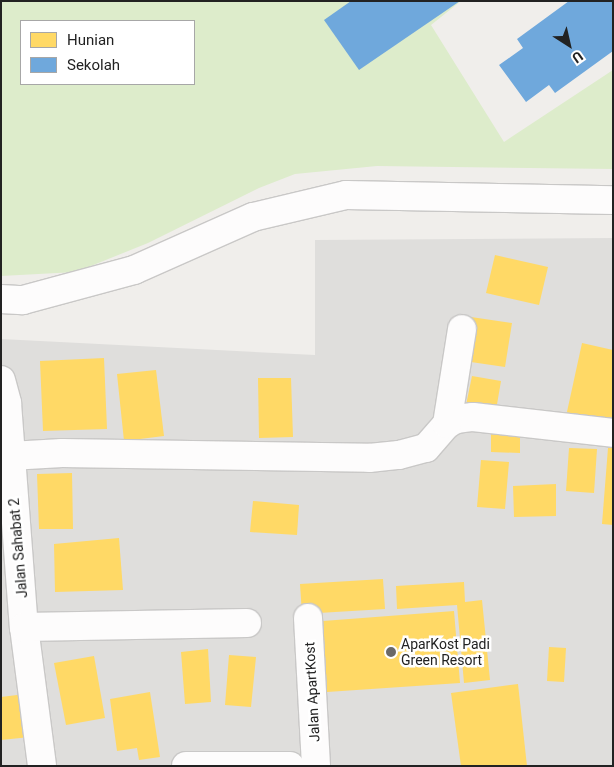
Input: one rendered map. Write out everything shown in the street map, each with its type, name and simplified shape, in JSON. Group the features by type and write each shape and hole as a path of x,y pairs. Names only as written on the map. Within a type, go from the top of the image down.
{"street":[{"path":"1,299 23,300 134,270 253,218 346,194 613,200"},
{"path":"447,424 462,329"},
{"name":"Jalan Sahabat 2","path":"1,380 7,403 24,627 42,766"},
{"path":"10,456 62,453 369,458 399,455 426,448 447,424 456,419 473,417 613,433"},
{"name":"Jalan ApartKost","path":"308,618 316,766"},
{"path":"24,627 247,623"},
{"path":"186,766 290,766"}],"shaded area":[{"path":"613,238 613,766 1,766 1,339 315,355 315,240"}],"green space":[{"path":"1,1 461,1 431,25 504,142 613,70 613,169 377,166 295,174 259,188 148,243 76,272 1,276"}],"building: Hunian":[{"path":"495,255 548,267 539,305 486,293"},
{"path":"471,317 512,323 505,367 464,361"},
{"path":"582,343 613,350 613,415 609,430 565,421"},
{"path":"104,358 107,429 43,431 40,361"},
{"path":"156,370 164,436 124,441 117,374"},
{"path":"472,376 501,381 495,416 465,410"},
{"path":"258,378 291,378 293,437 259,438"},
{"path":"491,433 520,433 520,453 491,452"},
{"path":"569,448 597,449 594,493 566,491"},
{"path":"608,448 613,448 613,525 602,524"},
{"path":"481,460 509,462 505,509 477,507"},
{"path":"72,473 73,529 39,529 37,474"},
{"path":"556,484 556,516 514,517 513,486"},
{"path":"253,501 299,505 297,535 250,532"},
{"path":"119,538 123,590 55,592 54,544"},
{"path":"383,579 385,609 302,614 300,584"},
{"path":"464,582 465,602 482,600 490,680 464,683 457,605 397,609 396,586"},
{"name":"AparKost Padi Green Resort","path":"454,611 460,683 327,692 323,621"},
{"path":"549,647 566,648 564,682 547,681"},
{"path":"208,649 211,702 185,704 181,652"},
{"path":"229,655 256,657 251,707 225,705"},
{"path":"94,656 105,718 66,725 54,663"},
{"path":"518,684 527,766 461,766 451,693"},
{"path":"150,692 160,757 139,760 137,748 117,751 110,699"},
{"path":"25,694 30,737 1,740 1,697"}],"building: Sekolah":[{"path":"351,1 460,1 359,70 324,20"},
{"path":"569,1 613,1 613,51 555,93 549,85 526,102 499,65 523,48 517,39"}],"place":[{"name":"AparKost Padi Green Resort","path":"391,652"}]}
